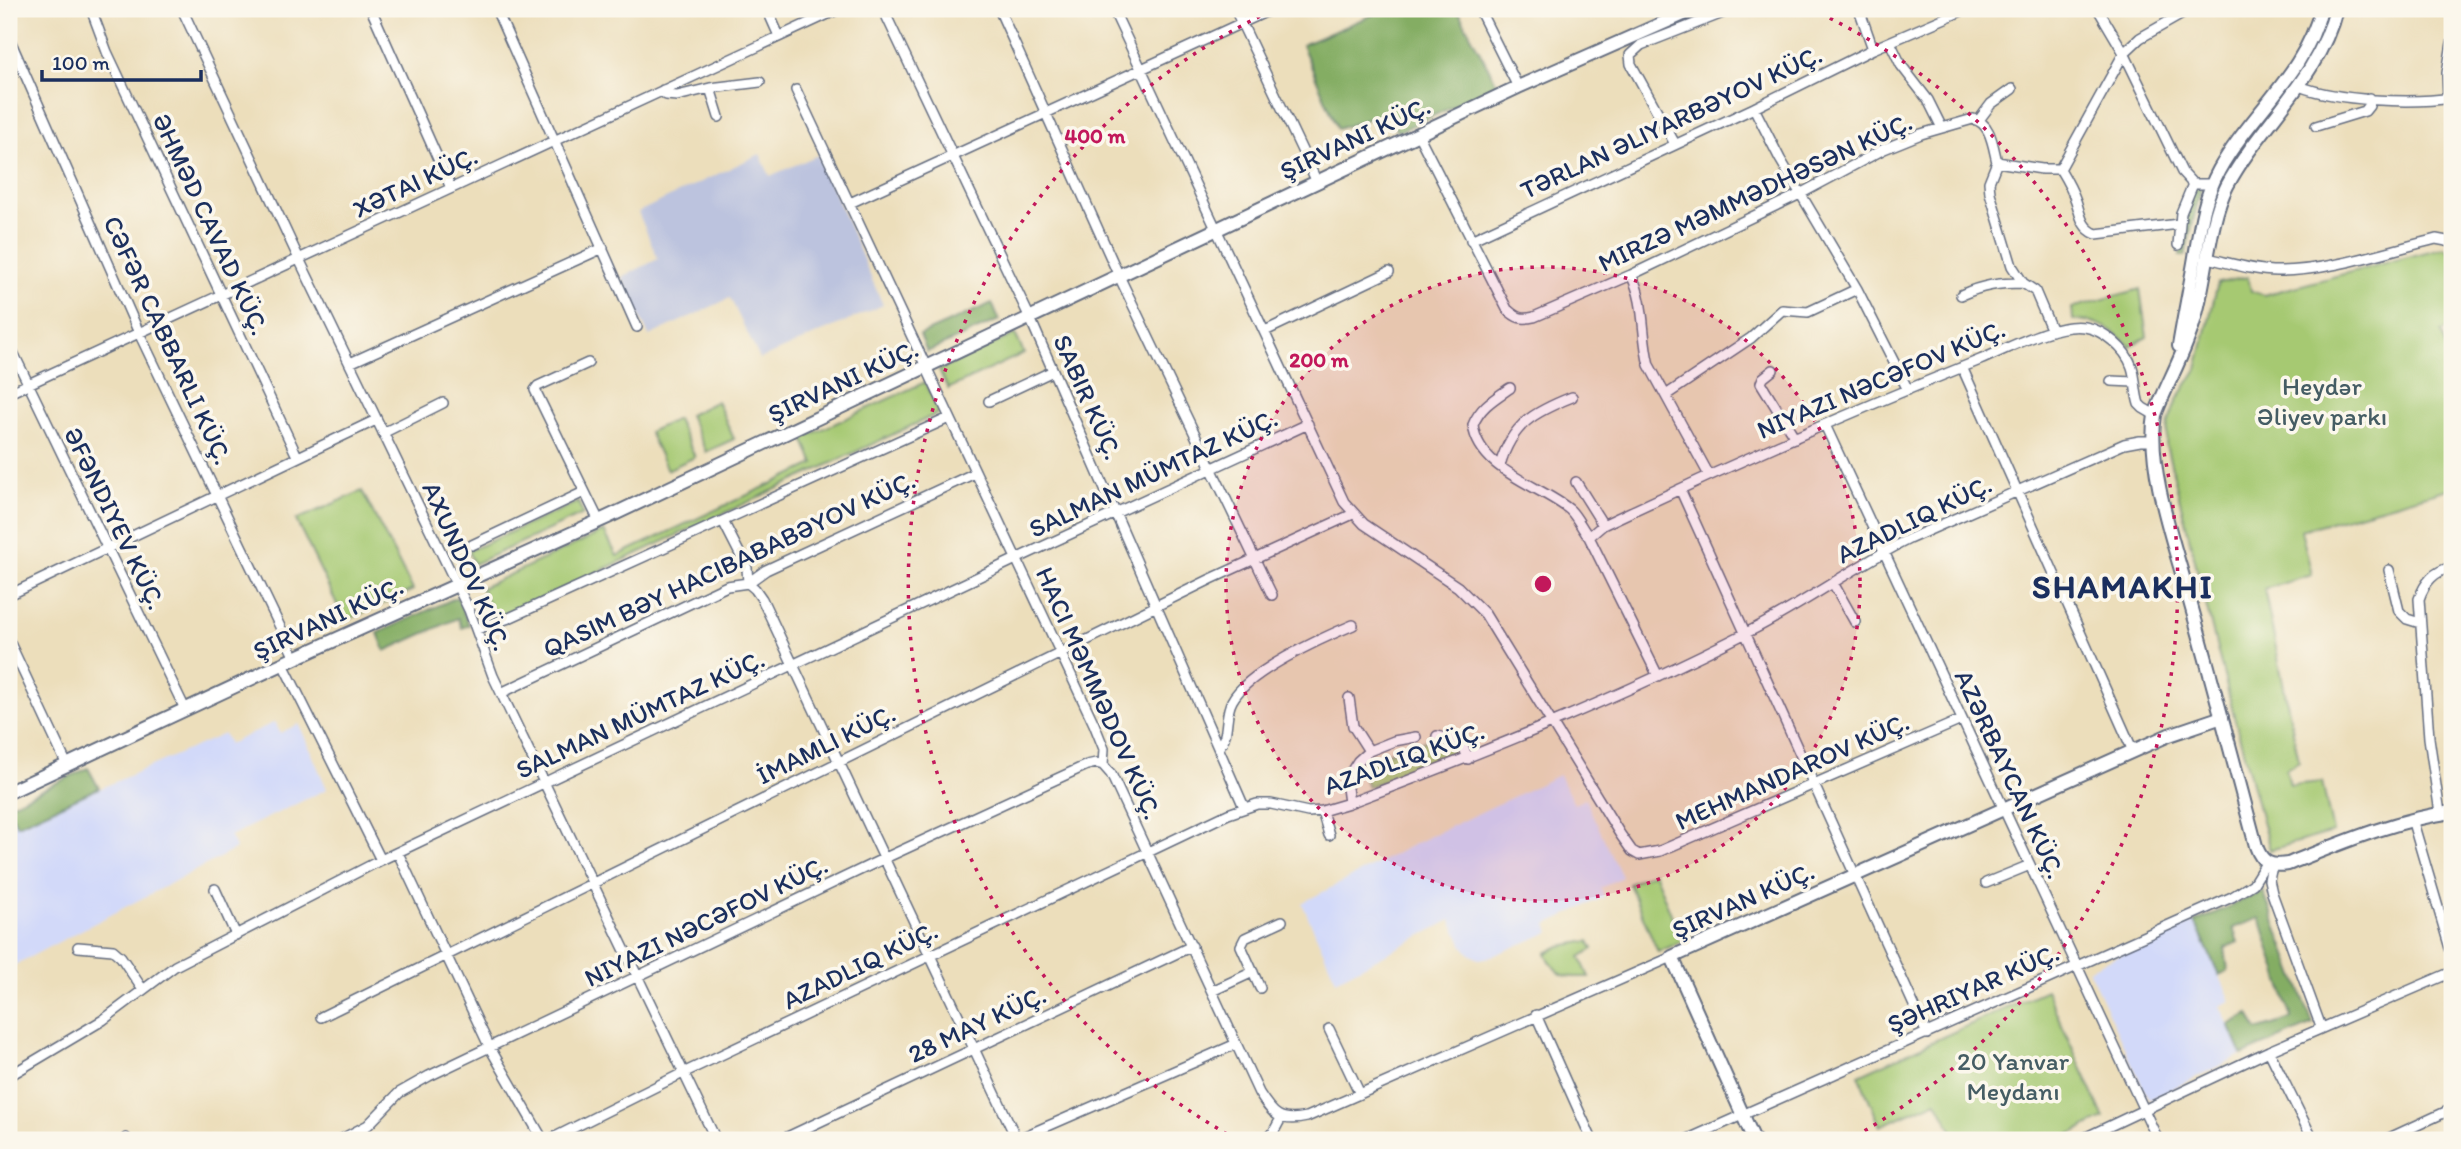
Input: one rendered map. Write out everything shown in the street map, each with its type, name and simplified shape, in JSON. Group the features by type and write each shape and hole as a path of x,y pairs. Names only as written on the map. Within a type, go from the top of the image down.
{"street":[{"name":"ƏHMƏD CAVAD KÜÇ.","path":"91,9 107,52 297,456"},
{"name":"AXUNDOV KÜÇ.","path":"182,9 376,420 457,584 501,693 543,783 716,1140"},
{"path":"371,9 451,188"},
{"path":"496,9 637,327"},
{"path":"767,9 779,36"},
{"name":"XƏTAI KÜÇ.","path":"9,393 839,9"},
{"name":"SABIR KÜÇ.","path":"883,9 1030,318 1244,807"},
{"path":"999,9 1119,276 1272,595"},
{"path":"1113,9 1345,502 1370,528 1446,578 1477,604 1491,622 1553,724"},
{"path":"1236,9 1317,181"},
{"path":"850,203 1272,9"},
{"path":"1479,9 1518,87"},
{"name":"ŞIRVANI KÜÇ.","path":"9,792 289,661 599,521 1518,87 1695,9"},
{"path":"1675,144 1631,64 1630,55 1641,46 1733,9"},
{"path":"1858,9 1873,50"},
{"name":"TƏRLAN ƏLIYARBƏYOV KÜÇ.","path":"1471,240 1873,50 1966,9"},
{"path":"2098,9 2124,53 2182,172 2193,184 2212,184"},
{"path":"2060,169 2124,53 2140,38 2191,9"},
{"path":"2176,364 2201,223 2212,184 2232,151 2303,56 2313,38 2321,9"},
{"path":"2336,9 2321,52 2221,199 2195,319 2155,415 2153,441 2171,529 2256,846 2259,856 2269,864 2288,864 2412,819 2446,813 2430,738 2419,599 2423,587 2437,572 2452,567"},
{"path":"9,38 139,332 218,494 289,661 381,860"},
{"path":"1890,43 1901,65 1928,100 1942,128"},
{"path":"2299,86 2321,94 2369,98 2450,98 2447,73 2452,43"},
{"path":"663,90 670,97 710,88 760,82"},
{"path":"710,88 719,117"},
{"path":"2012,89 1991,104 1979,120 1988,132 1997,162 1989,182 1990,193 2012,266 2023,283 2035,291 2052,331"},
{"path":"796,90 1099,737 1104,749 1103,765 1111,774 1259,1093 1273,1113 1281,1118 1273,1133 1264,1140"},
{"path":"2316,126 2365,111 2369,106 2369,98"},
{"path":"1754,108 1800,194 1857,289 1909,390"},
{"name":"MIRZƏ MƏMMƏDHƏSƏN KÜÇ.","path":"1471,240 1507,309 1514,316 1523,319 1534,317 1631,275 1800,194 1884,149 1942,128 1973,119 1979,120"},
{"path":"1418,134 1471,240"},
{"path":"1997,162 2060,169"},
{"path":"2060,169 2076,199 2081,222 2096,234 2179,224"},
{"path":"2178,245 2179,224 2193,184"},
{"path":"2208,258 2257,269 2290,271 2322,267 2436,239 2452,242"},
{"path":"350,363 603,248"},
{"path":"1265,331 1389,272"},
{"path":"1631,275 1640,299 1649,365 1709,475"},
{"path":"1961,295 1993,283 2023,283"},
{"path":"1666,396 1756,334 1782,310 1808,312 1857,289"},
{"name":"NIYAZI NƏCƏFOV KÜÇ.","path":"1589,537 1603,525 1709,475 2052,331 2083,326 2102,333 2127,357 2132,368 2139,404 2155,415"},
{"name":"ƏFƏNDIYEV KÜÇ.","path":"9,344 185,709"},
{"path":"588,363 538,386 535,390 599,521"},
{"path":"1962,367 2133,751"},
{"path":"1773,370 1761,383 1795,438"},
{"path":"989,401 1053,371"},
{"path":"2111,381 2134,382"},
{"path":"1510,388 1484,407 1472,425 1479,443 1500,465 1530,487 1569,509 1589,537 1658,676"},
{"path":"1500,465 1505,448 1527,419 1572,397"},
{"path":"383,433 443,403"},
{"path":"477,629 509,618 949,418"},
{"path":"9,595 376,420"},
{"name":"SALMAN MÜMTAZ KÜÇ.","path":"9,1076 103,1020 175,966 381,860 1016,559 1308,424"},
{"name":"AZƏRBAYCAN KÜÇ.","path":"1825,425 2158,1140"},
{"path":"549,1140 929,955 1244,807 1265,804 1298,811 1322,811 1468,759 1553,724 1745,634 1883,552 2124,444 2140,440 2153,441"},
{"path":"501,693 727,586 748,583 766,570 975,473"},
{"path":"1576,482 1603,525"},
{"path":"1680,489 1927,1034"},
{"path":"472,545 584,492"},
{"path":"321,1017 837,761 1353,513"},
{"path":"723,521 747,568 748,583 762,599 1017,1140 1236,1044"},
{"path":"2389,570 2399,611 2407,619 2420,624"},
{"path":"1833,583 1855,622"},
{"path":"1219,747 1224,740 1231,703 1238,690 1311,643 1353,625"},
{"path":"9,641 67,765"},
{"path":"1349,698 1353,726 1369,751"},
{"name":"ŞIRVAN KÜÇ.","path":"1281,1118 1307,1117 2133,751 2222,717"},
{"name":"MEHMANDAROV KÜÇ.","path":"1553,724 1620,834 1632,851 1639,855 1660,851 1961,720"},
{"path":"1437,736 1464,745 1468,759"},
{"path":"1349,803 1346,780 1357,761 1369,751 1394,741 1416,737"},
{"name":"NIYAZI NƏCƏFOV KÜÇ.","path":"340,1140 369,1125 407,1087 883,859 1087,765 1103,765"},
{"path":"1322,811 1329,835"},
{"path":"2412,819 2452,955"},
{"path":"398,853 490,1048 543,1140"},
{"path":"2269,864 2272,893 2321,1027"},
{"name":"ŞƏHRIYAR KÜÇ.","path":"1686,1140 2243,891 2269,864"},
{"path":"1986,883 2029,865"},
{"path":"215,889 236,935"},
{"path":"1261,988 1241,942 1282,921"},
{"name":"28 MAY KÜÇ.","path":"780,1140 1192,946"},
{"path":"78,947 113,950 121,957 143,990"},
{"path":"1672,957 1754,1140"},
{"path":"1212,991 1253,972"},
{"path":"2080,1140 2321,1027 2452,972"},
{"path":"1536,1015 1592,1140"},
{"path":"1328,1028 1360,1094"},
{"path":"2269,1051 2313,1140"},
{"path":"2385,1140 2451,1111"}],"shaded area":[{"path":"760,154 770,176 818,155 883,305 760,359 730,298 649,336 622,277 658,259 638,212"},
{"path":"275,722 280,733 299,724 327,789 230,836 236,849 9,968 9,820 13,818 17,825 224,734 229,744"},
{"path":"1559,775 1574,804 1585,799 1622,877 1601,888 1604,897 1547,924 1550,932 1490,957 1479,959 1470,954 1463,946 1451,920 1336,980 1302,903 1418,842"},
{"path":"2195,922 2231,1001 2220,1006 2242,1055 2149,1100 2088,969"}],"green space":[{"path":"1386,9 1457,9 1498,86 1398,132 1388,112 1338,129 1302,45"},
{"path":"2194,188 2201,188 2185,256 2180,256 2186,210"},
{"name":"Heydər Əliyev parkı","path":"2445,247 2452,253 2452,327 2441,332 2452,370 2452,488 2301,530 2312,575 2264,589 2299,761 2286,769 2290,785 2322,782 2333,832 2270,850 2166,445 2168,424 2177,400 2197,369 2218,283 2248,277 2251,291 2264,295"},
{"path":"2140,289 2147,337 2130,346 2104,327 2073,320 2072,308"},
{"path":"992,303 999,320 927,352 920,335"},
{"path":"1015,334 1024,353 948,389 939,370"},
{"path":"925,382 939,413 495,620 481,588 604,531 617,556 814,464 803,438"},
{"path":"717,401 734,439 706,452 689,415"},
{"path":"677,419 695,457 667,470 649,432"},
{"path":"362,491 413,590 345,621 296,520"},
{"path":"578,502 583,514 474,564 468,551"},
{"path":"457,597 469,625 462,628 458,618 385,651 378,633"},
{"path":"1431,739 1451,745 1452,757 1368,787 1362,771 1380,755"},
{"path":"88,768 99,788 17,825 9,805"},
{"path":"1654,872 1673,919 1694,930 1683,941 1658,952 1629,884"},
{"path":"2263,891 2313,1024 2242,1055 2229,1025 2249,1014 2257,1030 2292,1019 2260,918 2233,928 2238,942 2225,948 2228,971 2219,975 2195,922"},
{"path":"1589,941 1593,949 1580,957 1589,977 1573,977 1558,972 1546,953 1560,946"},
{"name":"20 Yanvar Meydanı","path":"2046,990 2104,1118 2058,1140 1957,1140 1937,1101 1880,1126 1859,1075"}],"district":[{"name":"SHAMAKHI","path":"2123,586"}]}
